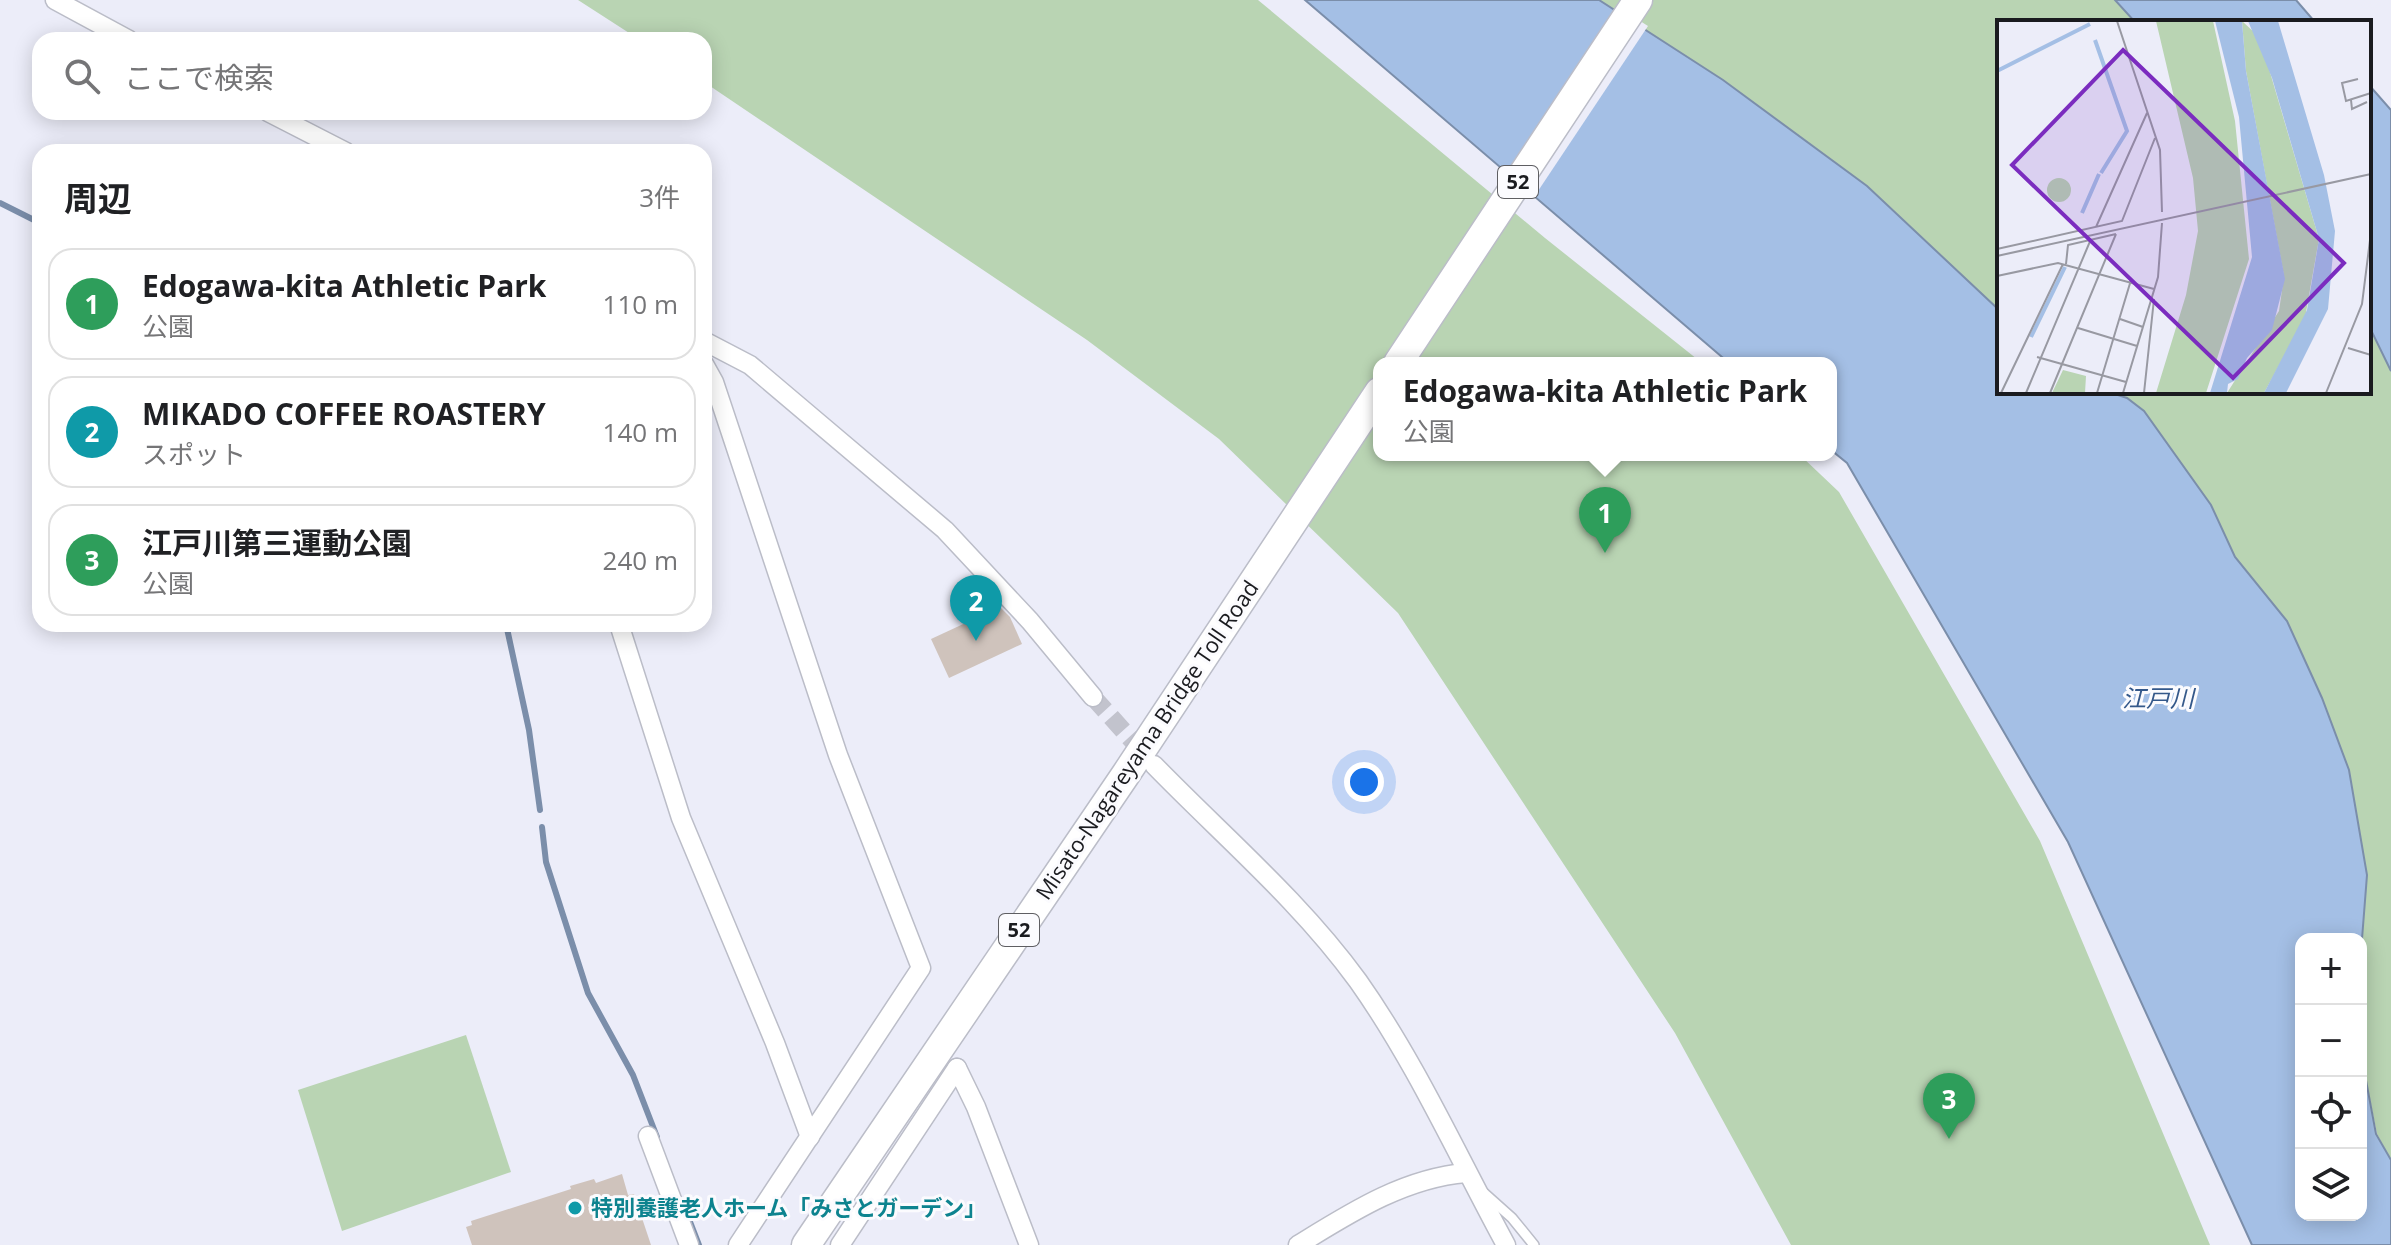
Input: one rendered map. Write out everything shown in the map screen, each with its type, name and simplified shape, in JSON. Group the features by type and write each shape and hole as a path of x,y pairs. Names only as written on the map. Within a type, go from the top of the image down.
{"main road":[{"name":"52","path":"1402,357 1638,0"},
{"name":"Misato-Nagareyama Bridge Toll Road","path":"806,1245 1126,774 1373,401"}],"street":[{"path":"55,0 114,32"},
{"path":"284,120 330,144"},
{"path":"712,345 750,365 945,530 1030,621 1093,697"},
{"path":"712,378 838,755 921,968 738,1245"},
{"path":"622,632 681,818 775,1043 810,1137"},
{"path":"1154,765 1297,907 1342,961 1422,1083 1506,1245"},
{"path":"844,1243 957,1068 976,1107 1029,1245"},
{"path":"648,1136 689,1245"},
{"path":"1298,1245 1385,1196 1444,1175 1469,1178"}],"lane":[{"path":"1469,1178 1512,1218 1534,1245"}],"green space":[{"path":"578,0 1258,0 1545,238 1694,357 1373,357 1373,461 1806,461 1839,492 2040,841 2210,1245 1791,1245 1675,1033 1398,613 1219,439 1087,340 712,87 712,32 628,32"},
{"path":"1599,0 2115,0 2133,20 1997,20 1997,308 1949,264 1723,80"},
{"path":"2371,330 2391,371 2391,1160 2377,1134 2367,1084 2367,933 2362,933 2367,875 2287,621 2235,557 2211,505 2127,399 2114,394 2371,394"},
{"path":"466,1035 511,1172 342,1231 298,1090"}],"water":[{"name":"江戸川","path":"1305,0 1599,0 1723,80 1867,186 1997,308 1997,394 2115,394 2127,398 2144,411 2211,505 2235,557 2287,621 2322,698 2349,770 2367,875 2362,933 2295,933 2295,1221 2367,1221 2367,1086 2376,1134 2391,1160 2391,1245 2252,1245 2068,842 1847,463 1837,455 1837,357 1722,357"},
{"path":"2115,0 2296,0 2313,20 2133,20"},
{"path":"2371,87 2391,110 2391,371 2371,330"}],"pier":[{"path":"1618,7 1648,26 1532,200 1505,177"}],"building":[{"path":"1000,607 1010,617 1022,644 949,678 931,639"},
{"name":"特別養護老人ホーム「みさとガーデン」","path":"622,1174 628,1195 634,1194 651,1245 472,1245 466,1227 472,1225 471,1221 571,1189 570,1186 594,1179 596,1183"}],"waterway":[{"path":"0,203 32,219"},
{"path":"508,632 529,730 540,810"},
{"path":"542,827 546,862 588,993 633,1075 657,1137"},
{"path":"687,1214 699,1245"}],"tunnel":[{"path":"1093,697 1147,757"}],"place":[{"name":"Edogawa-kita Athletic Park","path":"1605,553"},
{"name":"MIKADO COFFEE ROASTERY","path":"976,641"},
{"name":"江戸川第三運動公園","path":"1949,1139"},
{"name":"特別養護老人ホーム「みさとガーデン」","path":"575,1208"}]}
